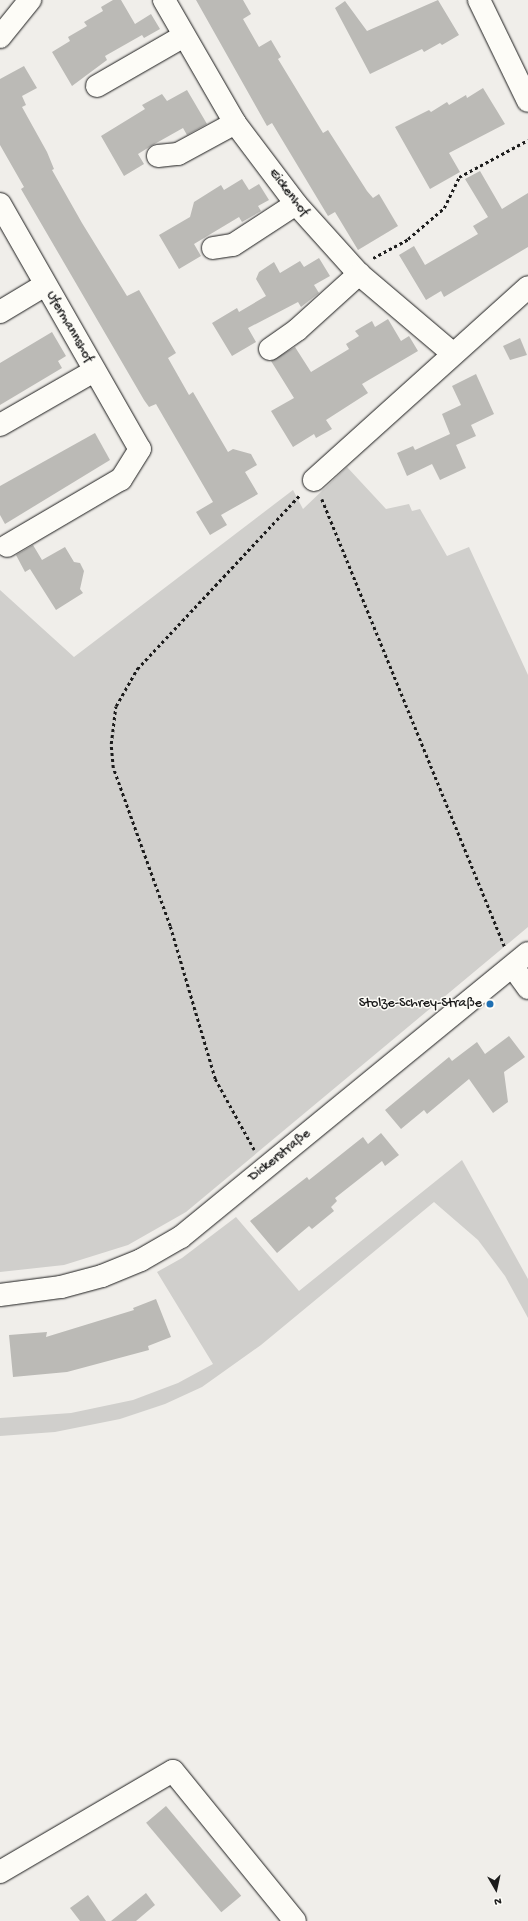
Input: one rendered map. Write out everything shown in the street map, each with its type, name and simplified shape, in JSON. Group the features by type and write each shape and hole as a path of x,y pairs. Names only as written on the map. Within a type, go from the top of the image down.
{"street":[{"path":"0,37 30,0"},
{"name":"Eickenhof","path":"164,0 235,123 296,204 357,271 452,353"},
{"path":"479,0 528,101"},
{"path":"97,86 184,36"},
{"path":"158,156 178,154 235,123"},
{"name":"Ufermannshof","path":"0,204 44,285 140,449 121,479 7,546"},
{"path":"213,248 233,245 296,204"},
{"path":"270,349 297,330 357,271"},
{"path":"0,312 44,285"},
{"path":"314,480 452,353 528,287"},
{"path":"0,425 94,371"},
{"path":"520,960 528,988"},
{"name":"Dickerstraße","path":"0,1295 61,1287 141,1260 182,1237 263,1168 520,960"},
{"path":"0,1872 173,1771 295,1921"}],"path":[{"path":"357,271 408,239 444,208 459,177 528,140"},
{"path":"263,1168 215,1079 170,926 113,768 111,744 116,706 137,669 314,480 520,960"}],"shaded area":[{"path":"347,467 386,509 409,504 412,511 420,509 447,556 469,547 528,675 528,927 186,1212 128,1245 64,1265 0,1272 0,590 74,657 293,490 303,509"},
{"path":"462,1160 528,1279 528,1318 505,1276 478,1240 434,1202 261,1345 202,1387 165,1404 120,1419 55,1432 0,1436 0,1418 71,1413 133,1400 178,1383 213,1364 157,1272 182,1258 236,1217 299,1291"}],"building":[{"path":"113,0 121,0 135,24 151,14 160,29 144,38 142,35 105,56 107,60 72,86 52,52 70,41 68,37 87,26 84,22 103,11 101,7"},
{"path":"196,0 243,0 251,14 243,19 259,47 271,40 281,57 278,59 323,133 328,130 367,191 373,198 379,194 398,226 358,250 335,212 328,216 272,123 267,126"},
{"path":"438,0 459,35 442,45 440,43 424,52 422,49 370,74 335,8 345,1 367,31"},
{"path":"24,66 37,88 22,96 26,105 22,107 47,152 54,169 52,170 82,223 127,296 139,290 176,353 168,358 189,395 193,392 228,452 233,449 251,454 257,465 245,472 258,494 221,515 227,525 210,535 196,512 213,502 156,404 149,407 144,400 21,189 24,187 0,145 0,79"},
{"path":"483,88 505,124 449,153 460,172 430,189 395,127 429,110 431,112 447,102 449,105 466,95 467,98"},
{"path":"187,90 207,124 187,135 183,128 138,154 144,164 124,176 101,136 145,109 142,105 162,94 167,101"},
{"path":"480,171 502,209 528,193 528,247 444,297 441,291 426,300 399,255 414,246 425,265 478,234 473,226 488,217 465,179"},
{"path":"242,179 249,190 259,184 269,200 258,206 261,211 242,222 239,217 194,244 201,256 179,269 159,235 190,217 194,202 221,185 224,190"},
{"path":"319,258 330,276 314,285 319,293 301,307 298,302 248,328 256,342 232,356 212,323 237,308 239,312 266,296 256,279 259,272 274,262 280,273 300,261 304,267"},
{"path":"388,319 401,341 409,336 418,351 362,384 368,393 326,420 332,429 316,438 314,434 293,447 271,411 294,398 271,361 295,347 311,372 349,349 346,344 359,336 355,331 372,321 375,327"},
{"path":"52,332 66,356 58,361 62,368 0,405 0,363"},
{"path":"520,338 527,355 510,360 503,346"},
{"path":"476,374 494,414 471,425 476,436 456,445 466,468 440,480 432,464 407,476 397,453 413,446 415,450 450,434 442,414 461,405 452,386"},
{"path":"95,433 110,460 5,524 0,515 0,486"},
{"path":"33,545 42,560 65,547 74,562 80,563 84,571 80,589 83,593 56,610 30,569 25,572 16,555"},
{"path":"509,1036 525,1057 504,1072 508,1102 493,1113 469,1079 427,1114 424,1110 401,1129 385,1110 449,1057 452,1061 477,1042 485,1054"},
{"path":"381,1133 399,1155 385,1166 382,1161 335,1198 337,1201 331,1207 334,1211 312,1229 309,1226 277,1253 250,1221 307,1177 309,1180 363,1137 368,1144"},
{"path":"156,1299 171,1337 148,1346 149,1350 67,1372 13,1377 9,1335 47,1332 46,1337 134,1310 133,1308"},
{"path":"166,1806 241,1896 221,1912 146,1823"},
{"path":"146,1893 155,1905 136,1921 111,1921"},
{"path":"88,1895 106,1921 80,1921 70,1908"}],"place":[{"name":"Stolze-Schrey-Straße","path":"490,1004"}]}
